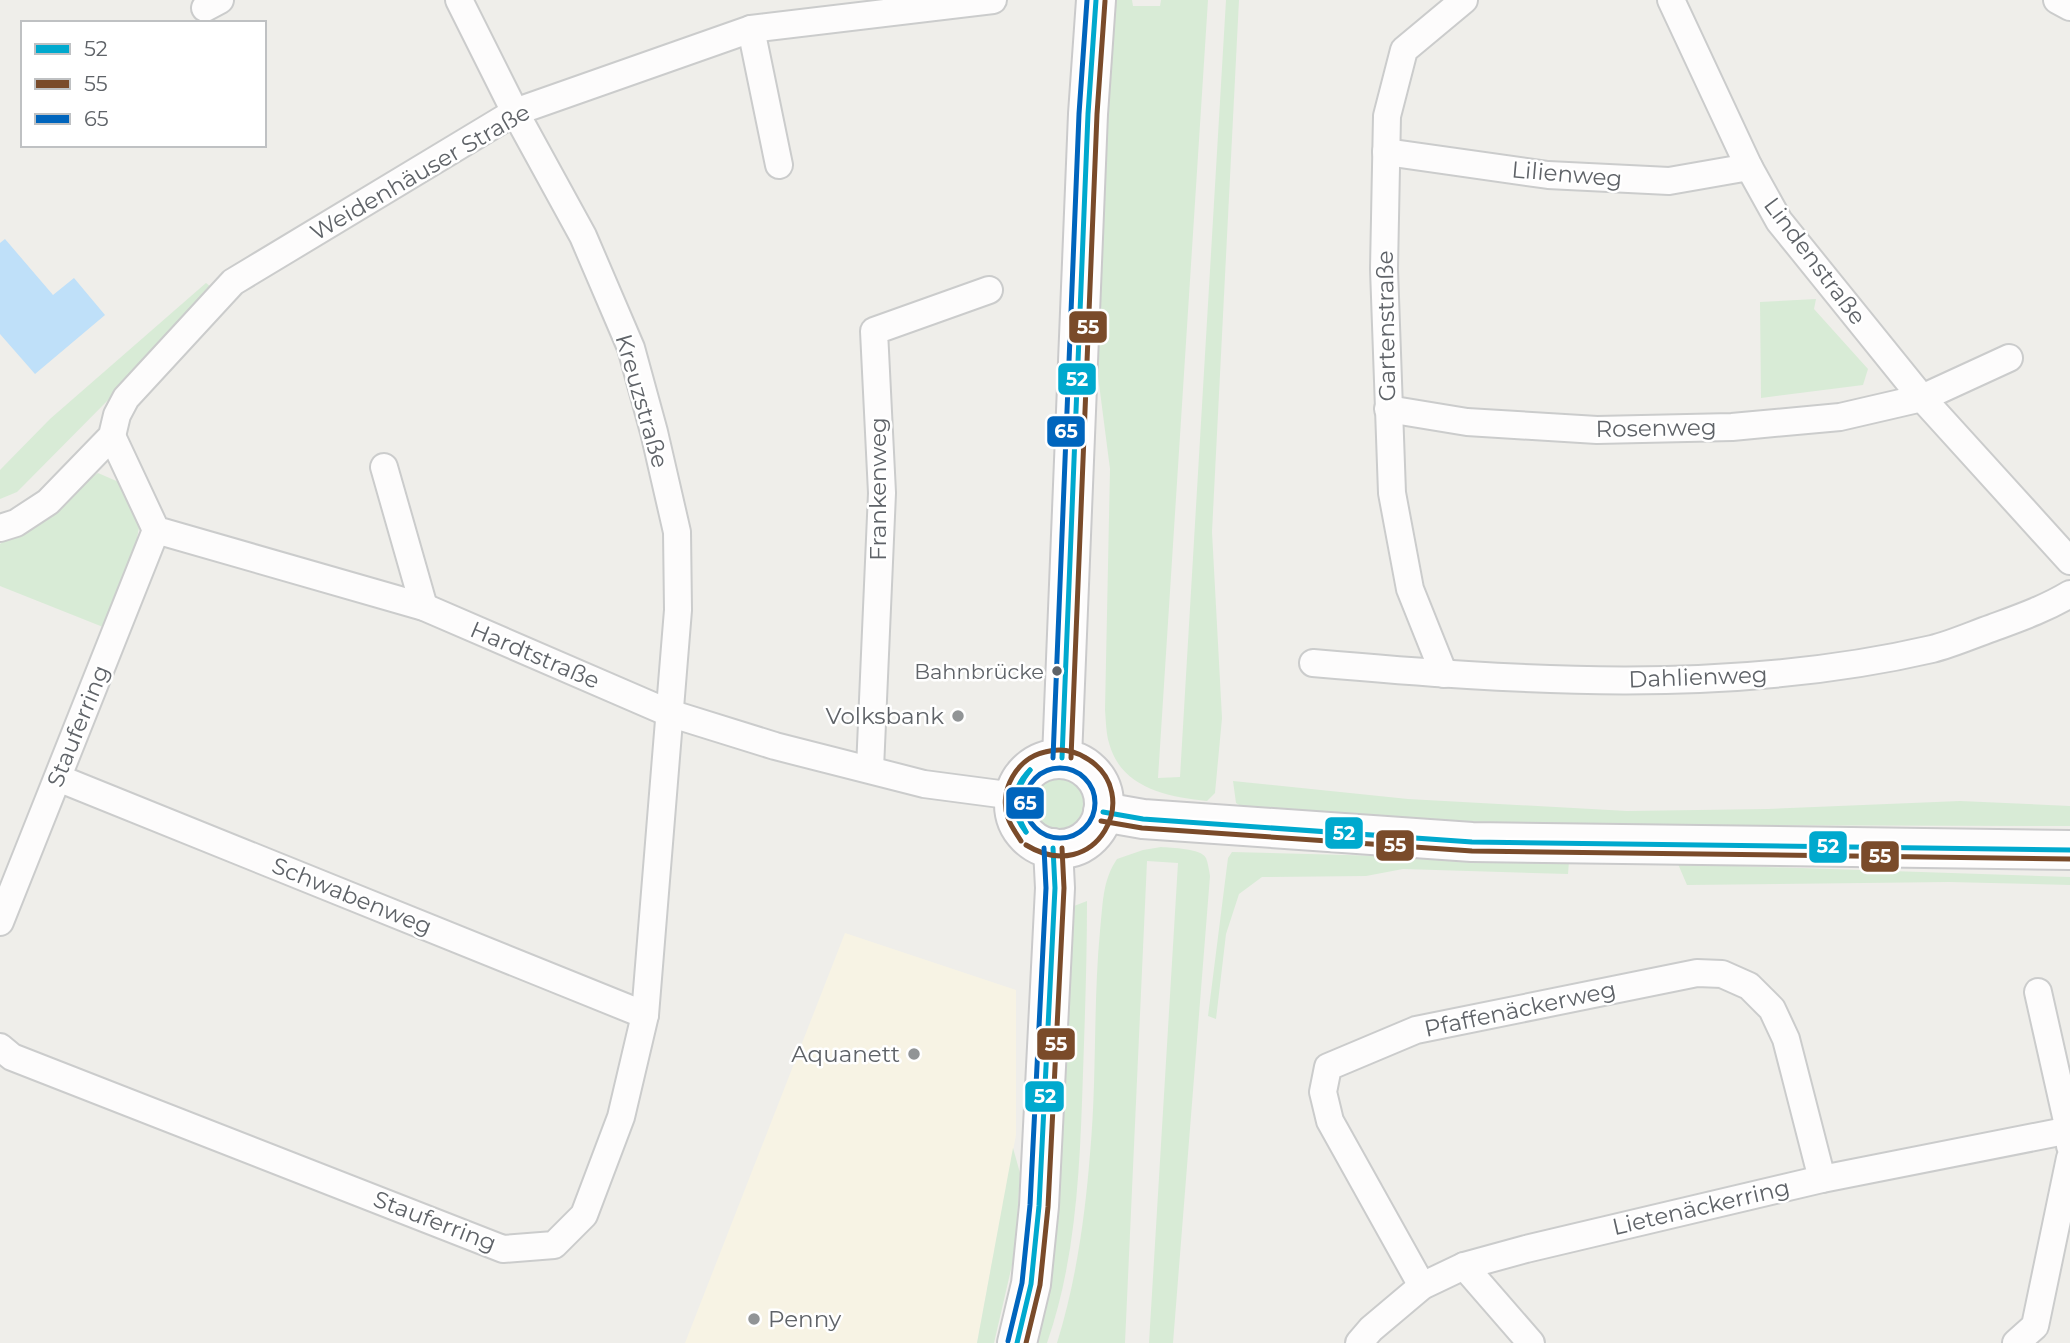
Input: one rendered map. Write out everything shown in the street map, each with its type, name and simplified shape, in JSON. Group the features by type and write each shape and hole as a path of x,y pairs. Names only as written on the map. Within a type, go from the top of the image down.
{"street":[{"name":"Kreuzstraße","path":"459,0 515,112 589,248 631,348 677,532 678,610 669,713"},
{"name":"Weidenhäuser Straße","path":"0,528 16,523 48,502 112,436 117,415 126,398 233,282 515,112 751,29 993,0"},
{"path":"1062,758 1088,114 1096,0"},
{"name":"Gartenstraße","path":"1444,674 1410,589 1392,493 1384,270 1387,116 1404,50 1464,0"},
{"name":"Lindenstraße","path":"1671,0 1749,167 1779,221 1922,398 2070,561"},
{"path":"2057,0 2070,7"},
{"path":"751,29 779,165"},
{"name":"Lilienweg","path":"1386,152 1548,175 1669,181 1749,167"},
{"name":"Frankenweg","path":"870,769 882,493 874,331 989,290"},
{"path":"1922,398 2009,358"},
{"name":"Rosenweg","path":"1388,409 1467,422 1597,430 1732,427 1840,417 1922,398"},
{"path":"112,436 156,530"},
{"path":"384,467 424,607"},
{"name":"Hardtstraße","path":"156,530 424,607 669,713 775,746 924,783 1015,796"},
{"name":"Stauferring","path":"0,922 156,530"},
{"name":"Dahlienweg","path":"1313,663 1444,674 1625,680 1786,675 1934,649 2051,606 2070,594"},
{"name":"Stauferring","path":"0,1047 12,1057 503,1249 554,1245 584,1215 621,1117 645,1015 669,713"},
{"path":"1062,758 1076,761 1098,780 1103,793 1103,812 1101,822 1093,834 1081,843 1067,848 1053,848 1029,837 1020,826 1015,814 1015,796 1024,775 1035,765 1062,758"},
{"name":"Schwabenweg","path":"58,778 645,1015"},
{"path":"1103,812 1143,819 1472,842 2070,850"},
{"path":"1017,1343 1031,1284 1039,1206 1055,888 1053,848"},
{"name":"Pfaffenäckerweg","path":"1422,1286 1330,1121 1323,1092 1328,1067 1416,1030 1697,973 1721,974 1749,986 1772,1009 1786,1039 1822,1179"},
{"path":"2038,992 2070,1136"},
{"name":"Lietenäckerring","path":"1359,1343 1371,1329 1422,1286 1464,1266 1526,1248 1822,1179 2070,1136"},
{"path":"2016,1343 2035,1326 2070,1158"},
{"path":"1464,1266 1531,1343"}],"shaded area":[{"path":"845,933 1016,990 1016,1135 977,1343 685,1343"}],"green space":[{"path":"1114,0 1132,0 1133,6 1160,6 1161,0 1208,0 1158,778 1180,777 1226,0 1239,0 1212,532 1222,718 1215,793 1207,801 1162,793 1135,780 1115,758 1107,731 1105,710 1110,469 1098,376 1107,103"},
{"path":"206,283 216,291 17,492 0,499 0,470 50,419"},
{"path":"1816,299 1814,309 1868,369 1863,385 1761,398 1760,302"},
{"path":"98,473 121,483 141,518 136,543 103,627 0,586 0,544 58,499"},
{"path":"1060,776 1075,781 1083,789 1088,804 1083,819 1075,827 1060,832 1045,827 1037,819 1032,804 1037,789 1045,781"},
{"path":"1233,781 1408,799 1627,811 1768,809 1960,801 2070,806 2070,826 1447,822 1249,811 1236,803"},
{"path":"1161,847 1198,852 1207,860 1210,876 1173,1343 1149,1343 1178,863 1147,861 1125,1343 1057,1343 1079,1249 1085,1202 1092,1126 1098,959 1106,885 1117,859"},
{"path":"1232,852 1569,861 1568,874 1403,869 1366,876 1262,877 1239,894 1226,934 1216,1019 1208,1016 1228,858"},
{"path":"1678,864 2070,877 2070,885 1949,882 1687,885"},
{"path":"1087,901 1080,1141 1071,1244 1047,1343 1028,1343 1043,1289 1061,1170 1074,906"},
{"path":"1013,1148 1020,1173 1015,1252 994,1343 977,1343"}],"water":[{"path":"5,239 53,295 74,278 105,315 35,374 0,334 0,243"}],"transit line":[{"name":"65","path":"1053,758 1079,114 1087,0"},
{"name":"52","path":"1062,758 1088,114 1096,0"},
{"name":"55","path":"1071,758 1097,114 1105,1"},
{"name":"55","path":"1021,841 1008,818 1006,797 1012,777 1026,761 1045,752 1066,750 1086,758 1104,774 1112,792 1112,812 1105,831 1092,846 1073,854 1051,855 1026,845"},
{"name":"65","path":"1060,768 1085,778 1095,803 1085,828 1060,838 1035,828 1025,803 1035,778 1060,768"},
{"name":"52","path":"1026,832 1017,816 1015,800 1019,784 1030,770"},
{"name":"52","path":"1026,832 1018,815 1016,800 1020,785 1030,770"},
{"name":"52","path":"1103,812 1143,819 1472,842 2070,850"},
{"name":"55","path":"1101,821 1142,828 1472,851 2070,859"},
{"name":"65","path":"1008,1341 1022,1283 1030,1205 1046,888 1044,848"},
{"name":"52","path":"1017,1343 1031,1284 1039,1206 1055,888 1053,848"},
{"name":"55","path":"1026,1343 1040,1285 1048,1207 1064,888 1062,848"}],"place":[{"name":"Bahnbrücke","path":"1057,671"},
{"name":"Volksbank","path":"958,716"},
{"name":"Aquanett","path":"914,1054"},
{"name":"Penny","path":"754,1319"}]}
